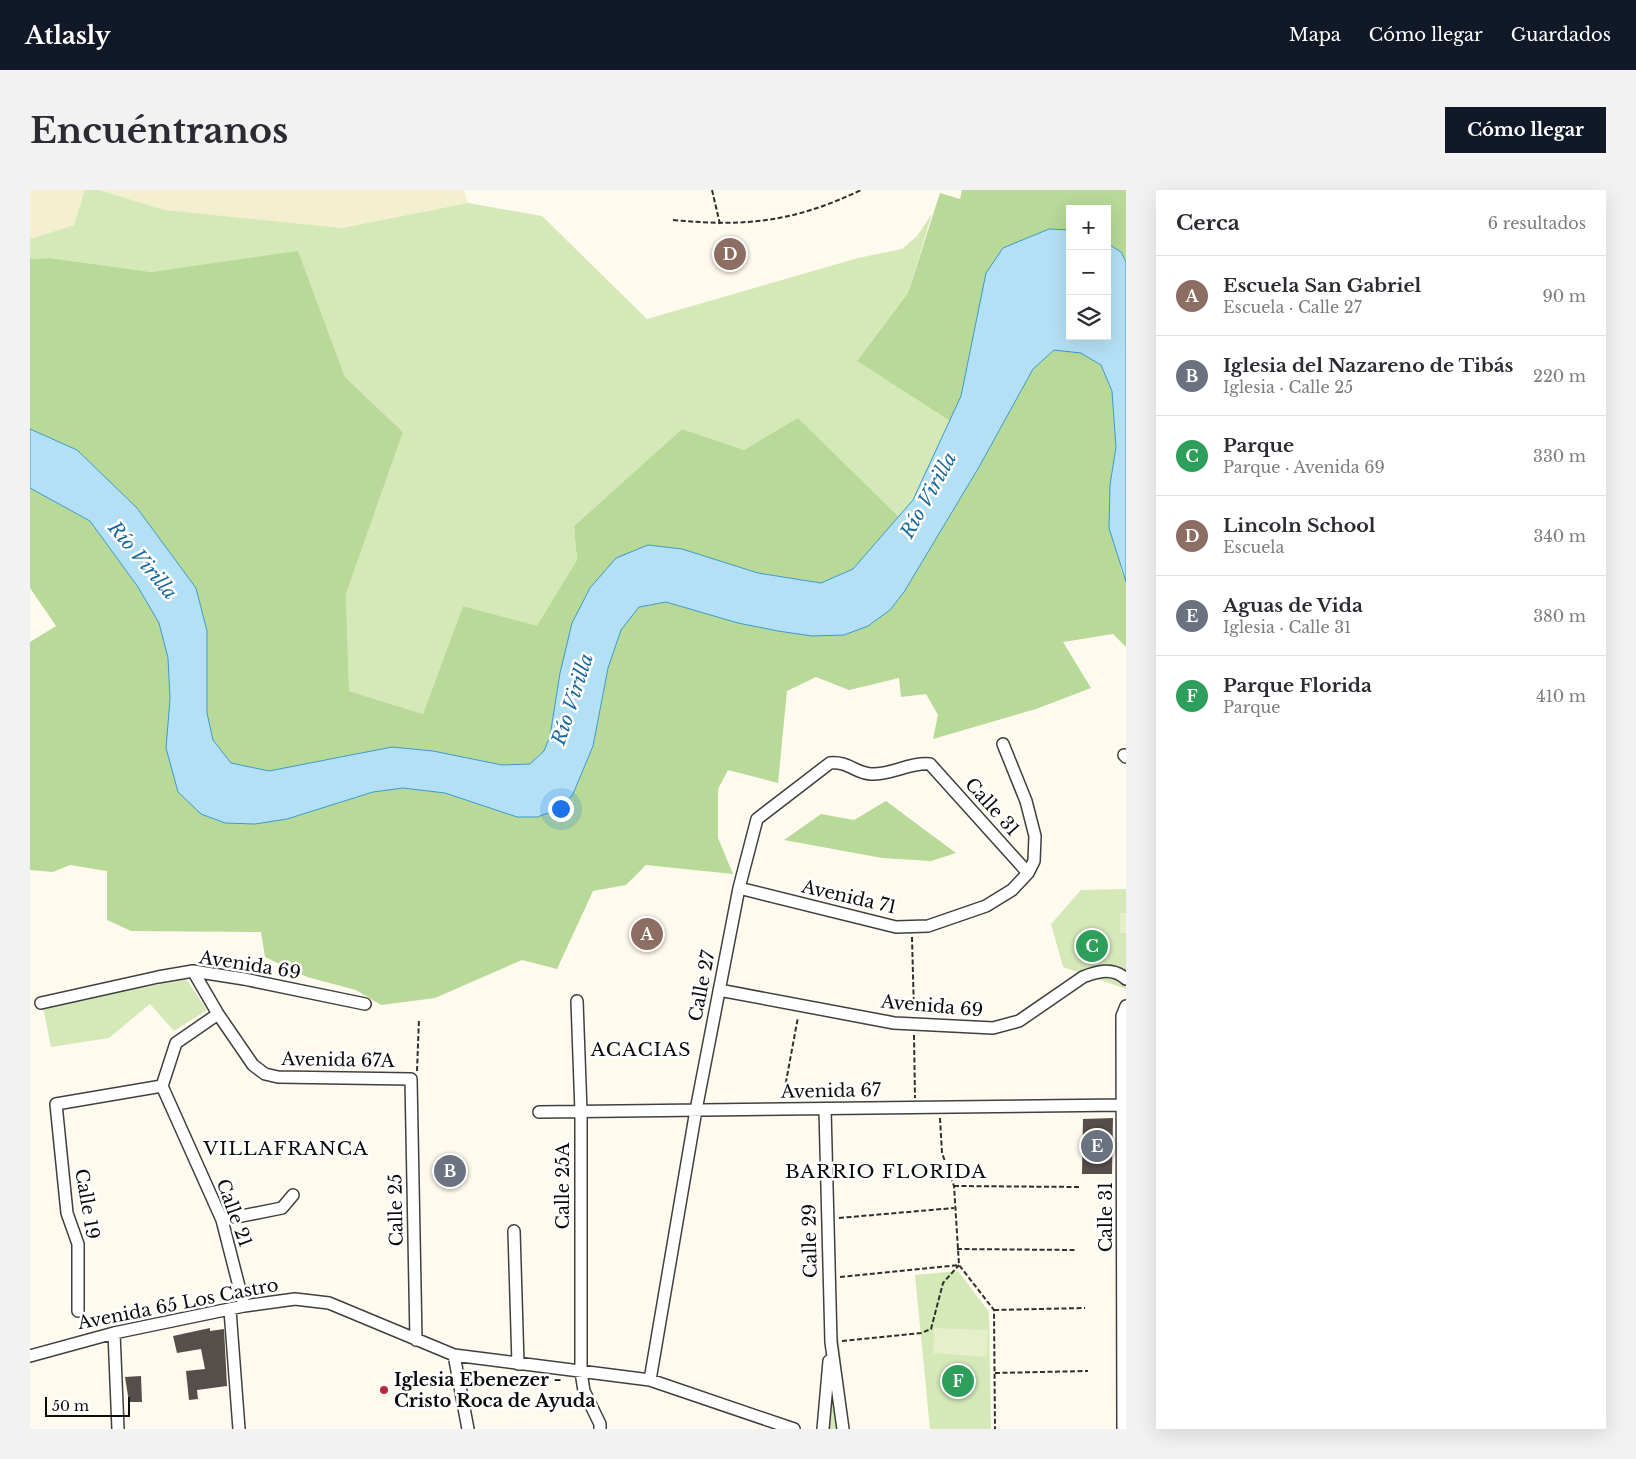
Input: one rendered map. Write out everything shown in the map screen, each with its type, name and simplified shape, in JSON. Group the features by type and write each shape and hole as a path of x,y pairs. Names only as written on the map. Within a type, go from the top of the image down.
{"street":[{"path":"1003,744 1026,801 1035,836 1034,860 1028,873"},
{"name":"Calle 27","path":"650,1380 696,1110 739,888 757,819 830,763 841,762 868,774 880,774 921,763 930,764"},
{"name":"Calle 31","path":"930,764 1028,873"},
{"name":"Avenida 71","path":"739,888 860,919 896,927 912,928 928,926 959,917 986,906 1012,890 1028,873"},
{"name":"Avenida 69","path":"719,990 894,1023 993,1028 1019,1022 1094,972 1109,971 1117,973 1126,979"},
{"path":"162,1086 168,1062 176,1043 218,1014 193,972"},
{"name":"Avenida 69","path":"41,1003 158,976 193,972 244,978 365,1004"},
{"name":"Calle 25A","path":"576,1001 581,1112 581,1372 584,1391 600,1424 600,1429"},
{"name":"Calle 31","path":"1122,1429 1124,1105 1122,1016 1126,1006"},
{"name":"Avenida 67A","path":"218,1014 253,1065 265,1074 278,1077 411,1079"},
{"name":"Calle 25","path":"411,1079 416,1340"},
{"name":"Calle 19","path":"78,1311 78,1244 67,1213 56,1104 162,1086"},
{"name":"Calle 21","path":"162,1086 222,1220 244,1306"},
{"name":"Avenida 67","path":"539,1112 1124,1105"},
{"name":"Calle 29","path":"825,1109 826,1219 831,1342 844,1429"},
{"path":"222,1220 282,1208 293,1195"},
{"path":"514,1231 518,1364"},
{"name":"Avenida 65 Los Castro","path":"30,1356 114,1333 244,1306 295,1299 329,1303 454,1355 650,1380 794,1429"},
{"path":"230,1310 239,1429"},
{"path":"114,1333 118,1429"},
{"name":"Calle 29","path":"823,1429 831,1342"},
{"path":"454,1355 468,1429"}],"path":[{"path":"712,190 720,224"},
{"path":"673,220 720,224 749,223 793,217 818,209 861,190"},
{"path":"781,1109 800,1004"},
{"path":"411,1079 417,1072 419,1019"},
{"path":"939,1107 942,1154 954,1186 959,1265 994,1310 994,1429"},
{"path":"954,1186 1080,1188"},
{"path":"826,1219 954,1208"},
{"path":"957,1249 1076,1250"},
{"path":"828,1278 959,1265"},
{"path":"831,1342 921,1332 931,1329 943,1282 959,1265"},
{"path":"994,1310 1085,1308"},
{"path":"995,1373 1088,1371"}],"shaded area":[{"path":"30,190 85,190 74,225 30,239"},
{"path":"99,190 464,190 468,203 342,228 165,210"}],"green space":[{"path":"85,190 99,190 165,210 342,228 468,203 542,216 647,319 858,258 902,249 917,236 932,214 908,293 857,361 950,421 913,500 899,517 799,419 744,450 682,429 574,526 577,560 537,627 463,606 423,714 349,691 346,594 403,432 345,377 298,252 151,272 50,258 30,259 30,239 74,225"},
{"path":"962,190 1126,190 1126,262 1121,252 1111,246 1111,205 1066,205 1066,230 1049,229 973,343 962,396 950,421 857,361 908,293 940,193 960,199"},
{"path":"298,251 345,377 403,432 346,594 349,691 423,714 463,606 537,626 577,560 574,526 682,429 744,450 798,418 899,517 853,569 821,583 758,573 682,549 648,545 560,674 550,736 544,751 530,764 502,765 433,751 392,747 269,771 231,763 213,740 207,713 207,631 196,588 137,508 77,450 30,429 30,259 50,258 151,272"},
{"path":"1054,350 1081,353 1101,365 1112,391 1116,447 1110,485 1121,570 1126,582 1126,647 1113,634 1063,642 1091,688 1036,709 933,739 938,715 926,694 901,697 899,678 849,690 816,677 787,691 778,783 728,770 718,789 718,838 733,874 646,865 626,885 593,891 557,969 522,960 435,998 381,1005 356,990 307,977 265,957 261,932 131,931 107,920 107,871 70,865 53,872 30,870 30,642 56,626 30,588 30,488 90,521 138,587 159,623 168,658 170,699 225,823 255,824 287,819 373,792 403,788 445,793 479,804 573,794 593,746 608,668 621,630 639,607 666,602 738,623 812,636 890,610 904,592 979,467 1033,369"},
{"path":"886,801 956,853 931,861 882,858 784,840 821,814 854,820"},
{"path":"1126,889 1126,989 1063,967 1051,924 1081,890"},
{"path":"1120,913 1126,913 1126,933 1120,933"},
{"path":"186,979 207,1010 174,1031 150,1004 109,1038 51,1047 43,1007"},
{"path":"958,1271 989,1312 991,1429 930,1429 915,1275"},
{"path":"934,1328 988,1330 987,1357 933,1353"},
{"path":"838,1333 849,1429 829,1429"}],"water":[{"name":"Río Virilla","path":"1049,229 1066,230 1066,340 1111,340 1111,246 1121,252 1126,262 1126,582 1109,528 1110,485 1116,447 1112,391 1101,365 1081,353 1054,350 1033,369 979,467 904,592 890,610 868,626 844,635 812,636 738,623 666,602 639,607 621,630 608,668 593,746 573,794 560,809 537,817 517,817 445,793 403,788 373,792 287,819 255,824 225,823 201,814 178,792 166,748 170,699 168,658 159,623 138,587 90,521 30,488 30,429 77,450 137,508 196,588 207,631 207,713 213,740 231,763 269,771 392,747 433,751 502,765 530,764 544,751 550,736 560,673 572,623 590,588 616,558 648,545 682,549 758,573 821,583 853,569 913,500 961,396 986,273 1003,248"}],"building":[{"path":"1113,1118 1112,1174 1082,1174 1083,1119"},
{"path":"210,1328 210,1331 224,1329 227,1386 197,1390 198,1399 189,1400 186,1371 205,1369 201,1349 177,1353 173,1336"},
{"path":"141,1376 142,1402 129,1402 125,1377"}],"place":[{"name":"Lincoln School","path":"730,254"},
{"name":"Escuela San Gabriel","path":"647,934"},
{"name":"Parque","path":"1092,946"},
{"name":"Aguas de Vida","path":"1097,1146"},
{"name":"Iglesia del Nazareno de Tibás","path":"450,1171"},
{"name":"Parque Florida","path":"958,1381"},
{"name":"Iglesia Ebenezer - Cristo Roca de Ayuda","path":"384,1390"}],"district":[{"name":"ACACIAS","path":"641,1049"},
{"name":"VILLAFRANCA","path":"286,1148"},
{"name":"BARRIO FLORIDA","path":"886,1171"}]}
